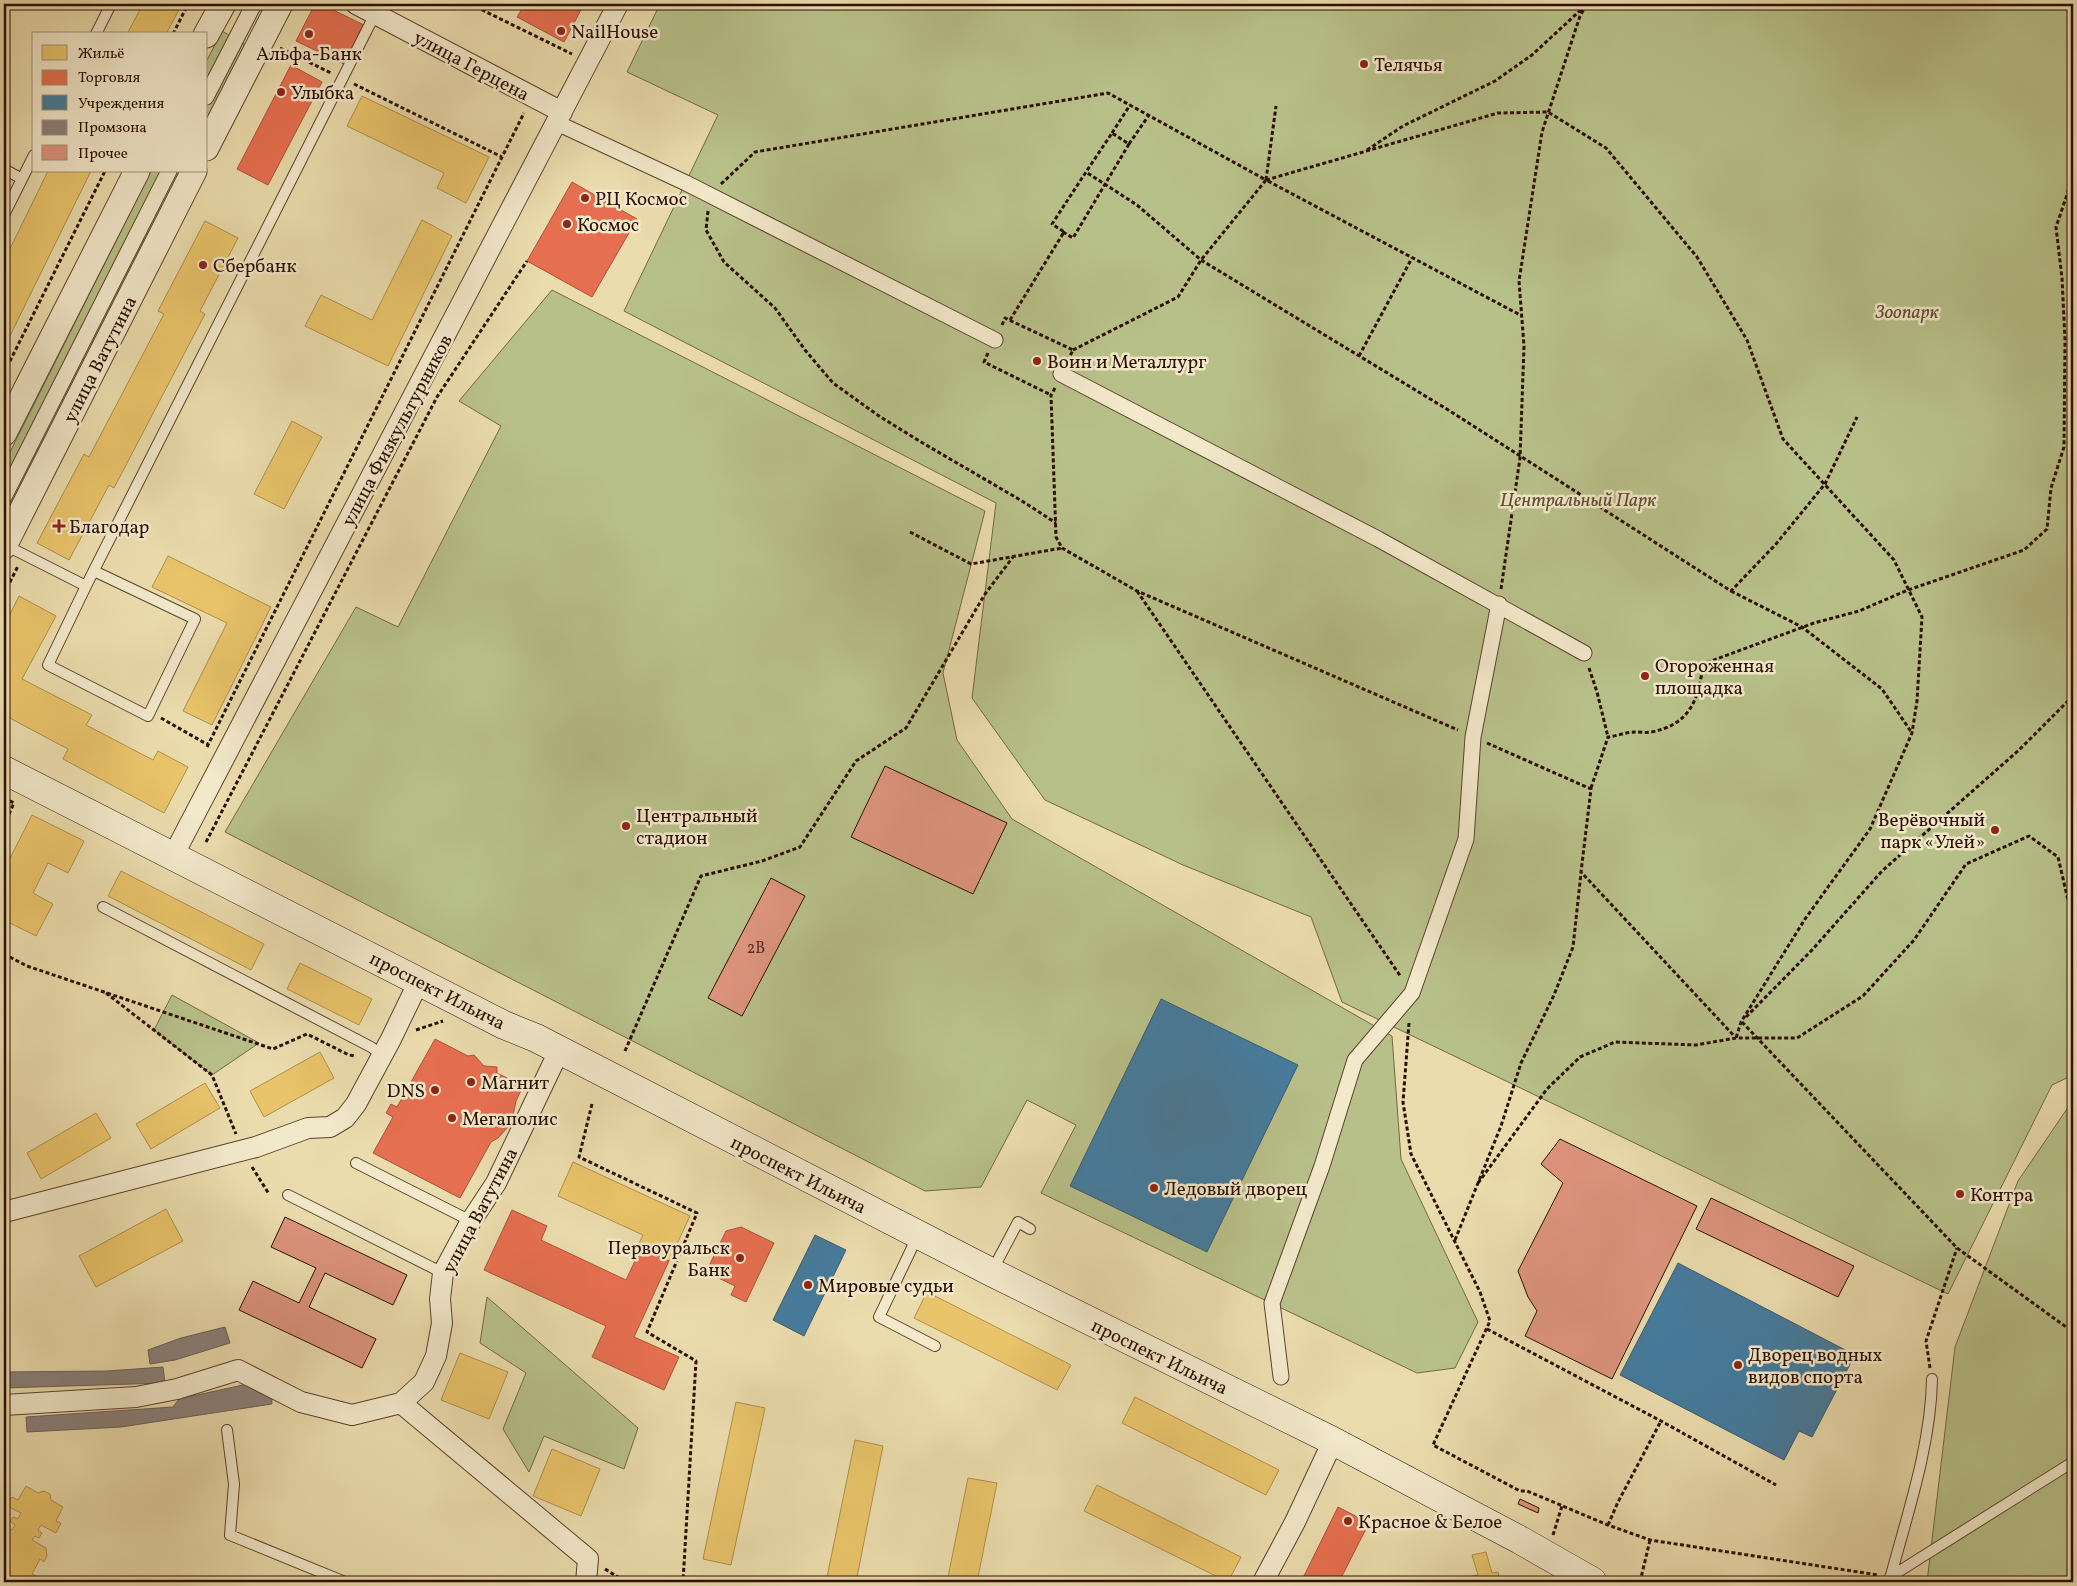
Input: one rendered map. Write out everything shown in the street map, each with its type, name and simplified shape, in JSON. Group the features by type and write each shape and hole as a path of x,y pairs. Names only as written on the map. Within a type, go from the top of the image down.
{"main road":[{"name":"проспект Ильича","path":"4,770 559,1050 991,1272 1333,1441 1520,1540 1594,1582"}],"street":[{"path":"208,32 223,4"},
{"path":"208,94 254,4"},
{"path":"208,144 280,4"},
{"name":"улица Герцена","path":"356,4 560,117"},
{"name":"улица Физкультурников","path":"173,856 618,4"},
{"path":"560,117 995,340"},
{"path":"4,433 136,172"},
{"path":"4,497 168,172"},
{"name":"улица Ватутина","path":"4,545 193,172"},
{"path":"1061,374 1378,539 1584,653"},
{"path":"1281,1377 1272,1302 1322,1166 1355,1060 1412,993 1466,839 1473,737 1498,604"},
{"path":"4,1212 242,1150 308,1128 330,1127 345,1118 356,1104 381,1047 419,981"},
{"name":"улица Ватутина","path":"4,1405 136,1397 177,1389 238,1370 302,1402 352,1415 401,1403 424,1382 436,1356 442,1323 440,1299 443,1273 471,1221 496,1183 559,1050"},
{"path":"401,1403 588,1559 586,1582"},
{"path":"1263,1582 1295,1522 1333,1441"}],"lane":[{"path":"97,32 111,4"},
{"path":"94,570 195,618 148,716 48,665 94,570 375,14"},
{"path":"4,215 32,160"},
{"path":"4,169 22,179"},
{"path":"4,545 86,586"},
{"path":"103,908 381,1047"},
{"path":"356,1163 471,1221"},
{"path":"288,1195 443,1273"},
{"path":"991,1272 1018,1222 1030,1229"},
{"path":"918,1234 878,1317 935,1346"},
{"path":"1890,1580 1905,1526 1932,1410 1932,1379"},
{"path":"227,1430 234,1484 230,1535 344,1582"},
{"path":"1890,1580 2073,1462"}],"path":[{"path":"174,32 188,4"},
{"path":"470,4 587,62"},
{"path":"1498,604 1520,458 1524,346 1519,281 1542,132 1586,4"},
{"path":"1364,152 1403,126 1495,82 1532,55 1586,4"},
{"path":"278,46 502,157"},
{"path":"1056,523 912,437 833,383 805,350 775,308 724,262 706,230 709,195 754,152 1108,93 1266,180 1522,316"},
{"path":"1130,105 1052,224 1073,238 1104,184 1149,115"},
{"path":"1276,106 1266,180 1201,260 1178,297 1073,350 1051,395 1056,537 1062,548 1137,592 1316,667 1591,789"},
{"path":"204,753 526,108"},
{"path":"1266,180 1498,113 1548,112 1606,148 1696,257 1747,340 1783,439 1894,560 1922,617 1917,701 1912,733 1870,829 1805,919 1741,1022 1736,1038"},
{"path":"1112,133 1130,144"},
{"path":"4,373 104,172"},
{"path":"1086,172 1137,205 1201,260 1450,411 1520,458 1731,591 1802,627 1882,689 1912,733"},
{"path":"1608,738 1634,732 1649,733 1664,729 1678,720 1691,709 1700,686 1702,664 1802,627 1859,611 1908,590 2024,550 2046,530 2051,488 2064,447 2064,322 2062,278 2056,227 2073,177"},
{"path":"1010,320 1063,232"},
{"path":"1359,356 1412,258"},
{"path":"206,842 437,397 527,261"},
{"path":"1051,395 984,362 1005,318 1073,350"},
{"path":"1731,591 1776,544 1825,484 1857,417"},
{"path":"910,532 971,564 1062,548"},
{"path":"625,1051 701,876 762,861 800,847 856,761 906,728 985,594 1013,557"},
{"path":"1137,592 1412,993 1403,1102 1411,1154 1480,1292 1490,1321 1432,1445 1520,1491 1527,1491 1608,1526 1650,1540 1890,1580"},
{"path":"1454,1241 1501,1126 1521,1063 1554,995 1574,947 1591,789 1608,738 1598,692 1584,653"},
{"path":"1741,1022 1812,950 1882,871 2019,750 2073,696"},
{"path":"151,712 208,744"},
{"path":"4,798 14,804 4,825"},
{"path":"1478,1183 1546,1089 1580,1058 1615,1042 1696,1045 1736,1038 1797,1038 1863,996 1914,940 1966,864 2029,836 2058,857 2073,922"},
{"path":"1581,872 1736,1038"},
{"path":"4,954 27,966 274,1049 307,1034 349,1055 357,1056 443,1021"},
{"path":"103,991 212,1075 242,1150 269,1194"},
{"path":"1741,1022 1957,1248 2073,1332"},
{"path":"592,1104 579,1157 697,1213 647,1332 696,1361 683,1582"},
{"path":"1932,1379 1926,1342 1957,1248"},
{"path":"1487,1329 1661,1421 1776,1485"},
{"path":"1608,1526 1618,1502 1661,1421"},
{"path":"1640,1582 1650,1540"}],"green space":[{"name":"Центральный Парк","path":"660,4 2073,4 2073,1075 2052,1085 1948,1294 1342,1002 1311,917 1183,865 1045,800 972,698 996,503 624,311 718,115 627,72"},
{"path":"222,31 251,48 208,131 208,58"},
{"path":"150,172 187,172 4,526 4,464"},
{"name":"Центральный стадион","path":"552,290 985,511 943,673 957,740 1012,819 1392,1036 1401,1159 1478,1322 1455,1368 1417,1373 1041,1193 1076,1125 1027,1100 981,1187 925,1191 225,832 356,607 398,627 501,426 459,401"},
{"path":"172,995 259,1043 212,1075 154,1030"},
{"path":"2073,1100 2073,1582 1927,1582 1955,1347 2018,1181"},
{"path":"487,1297 638,1428 624,1469 544,1436 529,1472 503,1429 526,1373 480,1343"}],"building: Жильё":[{"path":"143,4 182,4 167,32 128,32"},
{"path":"362,96 489,157 466,203 437,188 444,173 347,126"},
{"path":"48,172 91,172 4,348 4,261"},
{"path":"422,220 452,236 388,366 305,326 321,295 372,320"},
{"path":"205,221 238,238 200,311 205,314 114,488 109,485 69,560 37,543 84,454 89,457 164,314 158,311"},
{"path":"292,421 322,437 284,509 254,494"},
{"path":"168,556 271,607 212,725 183,711 227,623 152,587"},
{"path":"19,596 56,616 22,679 92,715 86,725 153,760 158,751 188,767 164,813 63,759 68,749 4,715 4,626"},
{"path":"32,815 84,841 68,873 48,863 33,893 53,904 36,936 4,920 4,870"},
{"path":"121,871 264,944 251,970 108,896"},
{"path":"300,963 372,999 359,1025 287,989"},
{"path":"320,1052 334,1078 264,1117 250,1091"},
{"path":"205,1083 220,1108 151,1149 136,1124"},
{"path":"96,1113 111,1138 41,1179 27,1153"},
{"path":"573,1162 690,1216 669,1261 637,1247 643,1235 558,1196"},
{"path":"166,1209 183,1241 96,1287 79,1256"},
{"path":"927,1292 1071,1365 1057,1390 914,1318"},
{"path":"460,1353 508,1372 489,1419 441,1400"},
{"path":"1135,1397 1279,1470 1266,1495 1122,1423"},
{"path":"736,1402 765,1408 731,1565 703,1559"},
{"path":"855,1440 883,1446 856,1582 826,1582"},
{"path":"552,1449 600,1469 581,1516 533,1496"},
{"path":"968,1478 997,1483 977,1582 947,1582"},
{"path":"1097,1485 1241,1557 1228,1582 1084,1511"},
{"path":"26,1486 38,1493 44,1491 50,1494 51,1500 63,1507 56,1521 61,1523 56,1533 41,1525 38,1530 42,1533 39,1538 35,1536 32,1540 46,1548 47,1556 44,1562 40,1559 32,1574 36,1576 33,1582 23,1582 11,1576 8,1580 11,1582 4,1582 4,1525 12,1530 15,1525 10,1521 13,1517 18,1519 21,1513 7,1506 12,1497 18,1500"},
{"path":"1486,1552 1492,1573 1498,1572 1500,1582 1474,1582 1472,1576 1478,1575 1472,1555"}],"building: Торговля":[{"path":"315,4 321,4 366,26 346,65 296,41"},
{"path":"525,4 584,4 564,42 517,17"},
{"path":"291,65 322,82 268,185 237,169"},
{"path":"572,182 637,219 592,297 527,261"},
{"name":"Мегаполис","path":"435,1039 468,1056 474,1055 484,1066 497,1067 497,1073 523,1086 516,1101 512,1120 498,1138 491,1142 460,1198 373,1153 393,1117 386,1113 391,1104 397,1107"},
{"path":"512,1210 547,1226 541,1240 626,1280 641,1248 669,1261 634,1337 679,1357 664,1390 592,1357 606,1326 484,1270"},
{"name":"Первоуральск Банк","path":"741,1227 774,1243 746,1302 731,1295 735,1286 706,1272 726,1231"},
{"path":"1338,1507 1369,1523 1339,1582 1301,1582"}],"building: Учреждения":[{"path":"1161,999 1298,1065 1207,1252 1070,1186"},
{"path":"815,1235 846,1250 804,1336 773,1320"},
{"name":"Дворец водных видов спорта","path":"1678,1263 1855,1355 1812,1437 1799,1431 1784,1460 1620,1375"}],"building: Промзона":[{"path":"225,1327 230,1343 175,1360 150,1364 148,1350 181,1338"},
{"path":"163,1367 165,1383 4,1388 4,1372 107,1371"},
{"path":"252,1383 271,1391 272,1404 121,1427 27,1432 26,1417 173,1407 179,1399"}],"building: Прочее":[{"path":"885,766 1007,823 973,894 851,837"},
{"path":"771,878 805,896 742,1016 708,998"},
{"path":"1560,1139 1697,1206 1612,1379 1525,1336 1537,1311 1528,1297 1518,1271 1563,1183 1541,1164"},
{"path":"1711,1198 1854,1266 1838,1297 1696,1229"},
{"path":"285,1217 407,1275 393,1305 325,1273 309,1307 376,1339 362,1368 239,1310 253,1281 299,1303 316,1268 271,1247"},
{"path":"1520,1499 1539,1508 1538,1513 1518,1504"}],"place":[{"name":"NailHouse","path":"561,31"},
{"name":"Альфа-Банк","path":"309,34"},
{"name":"Телячья","path":"1364,64"},
{"name":"Улыбка","path":"281,92"},
{"name":"РЦ Космос","path":"585,198"},
{"name":"Космос","path":"567,224"},
{"name":"Сбербанк","path":"203,265"},
{"name":"Воин и Металлург","path":"1037,361"},
{"name":"Благодар","path":"59,526"},
{"name":"Огороженная площадка","path":"1645,676"},
{"name":"Центральный стадион","path":"626,826"},
{"name":"Верёвочный парк «Улей»","path":"1995,830"},
{"name":"Магнит","path":"471,1082"},
{"name":"DNS","path":"435,1090"},
{"name":"Мегаполис","path":"452,1118"},
{"name":"Ледовый дворец","path":"1154,1188"},
{"name":"Контра","path":"1960,1194"},
{"name":"Первоуральск Банк","path":"740,1258"},
{"name":"Мировые судьи","path":"808,1285"},
{"name":"Дворец водных видов спорта","path":"1738,1365"},
{"name":"Красное & Белое","path":"1348,1521"}],"park label":[{"name":"Зоопарк","path":"1907,311"}]}
